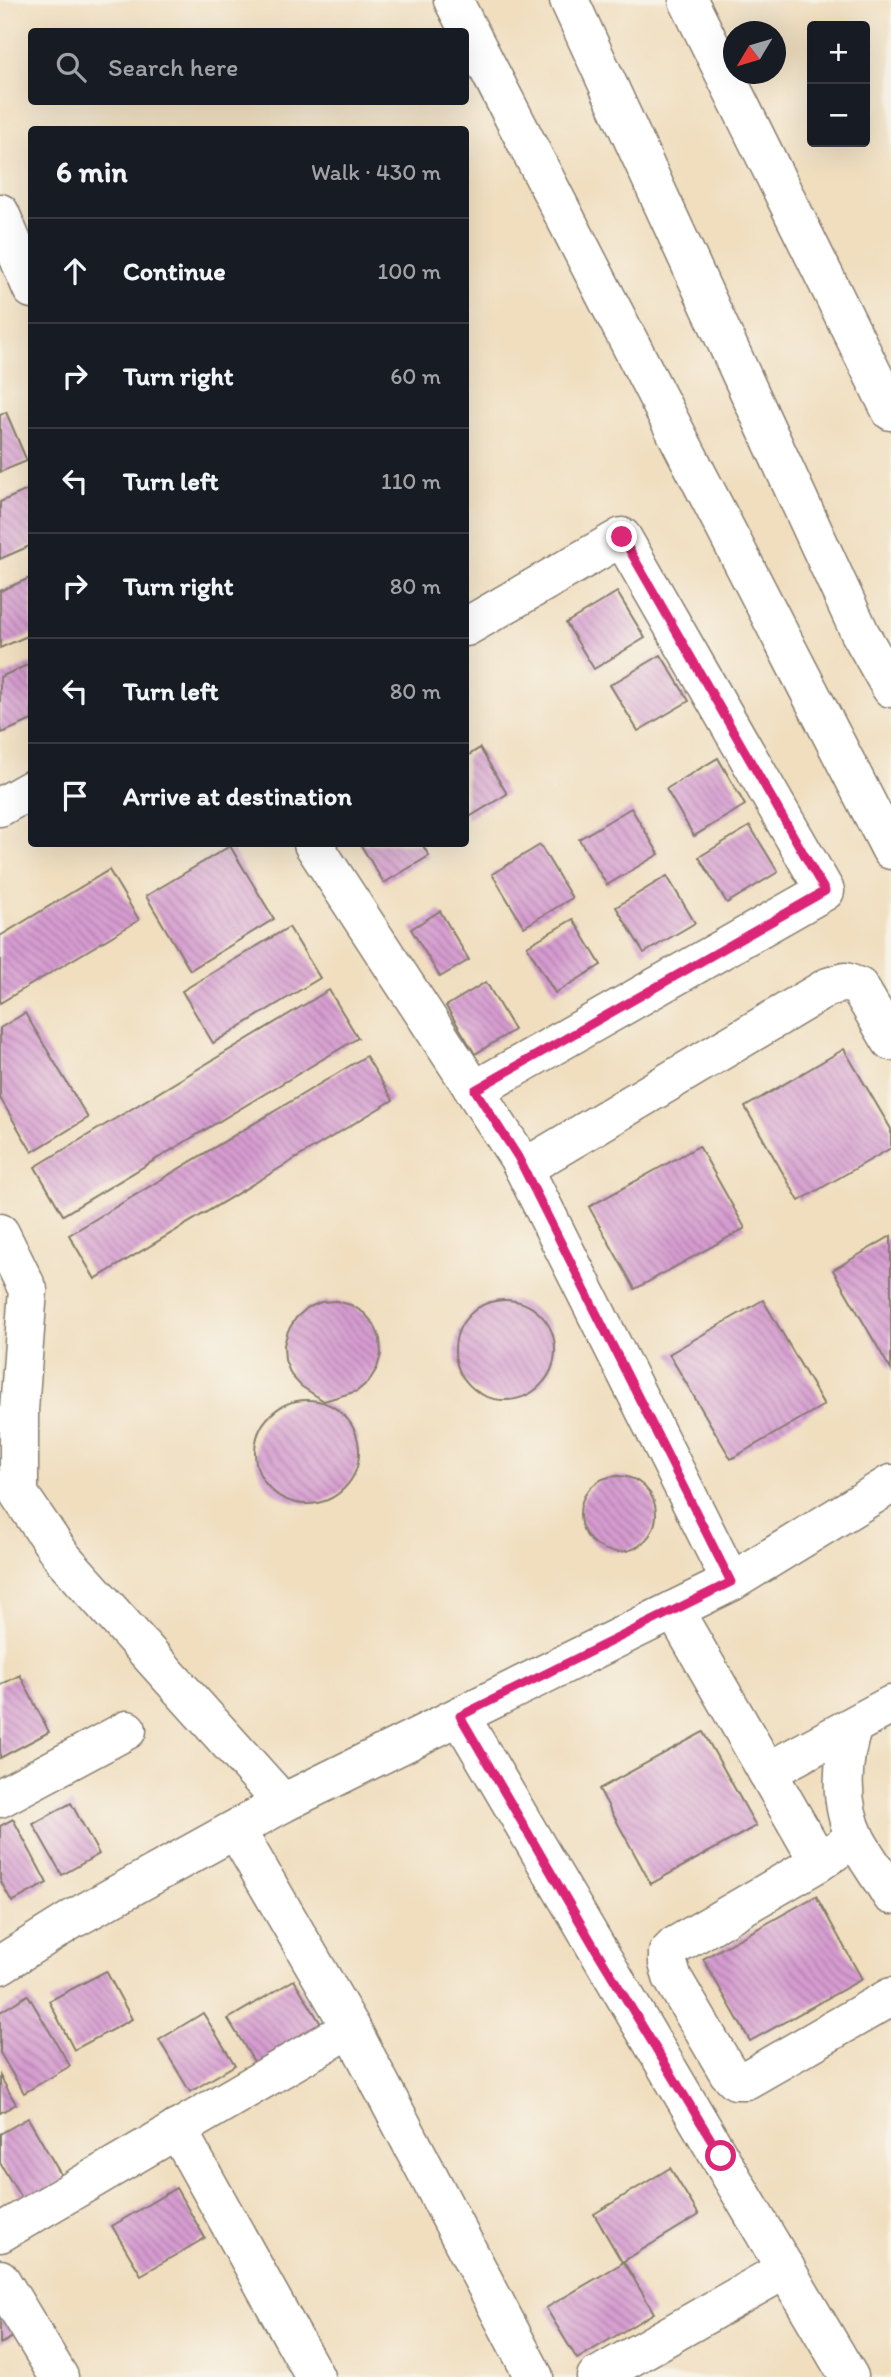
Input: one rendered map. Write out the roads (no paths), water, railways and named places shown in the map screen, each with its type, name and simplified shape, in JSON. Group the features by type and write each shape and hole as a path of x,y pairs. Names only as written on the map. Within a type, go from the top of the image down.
{"street":[{"path":"453,0 467,28"},
{"path":"569,0 860,633 891,688"},
{"path":"688,0 891,411"},
{"path":"469,31 891,850"},
{"path":"0,213 28,280"},
{"path":"469,625 622,537 825,891 475,1090"},
{"path":"0,807 28,791"},
{"path":"315,847 524,1168 731,1582"},
{"path":"524,1168 828,987 845,982 859,987 891,1041"},
{"path":"0,1233 28,1290 12,1333 19,1410 10,1495 62,1557 283,1803"},
{"path":"0,1965 73,1919 283,1803 731,1582 891,1484"},
{"path":"674,1610 819,1862"},
{"path":"768,1772 891,1705"},
{"path":"460,1716 849,2377"},
{"path":"853,1726 847,1742 844,1768 845,1805 855,1838 891,1895"},
{"path":"0,1798 127,1730"},
{"path":"236,1830 351,2028 534,2377"},
{"path":"855,1838 675,1946 668,1953 667,1963 672,1977 728,2072 736,2080 746,2080 891,1997"},
{"path":"0,2233 351,2028"},
{"path":"177,2129 315,2377"},
{"path":"596,2377 786,2269"},
{"path":"0,2279 59,2377"}]}
